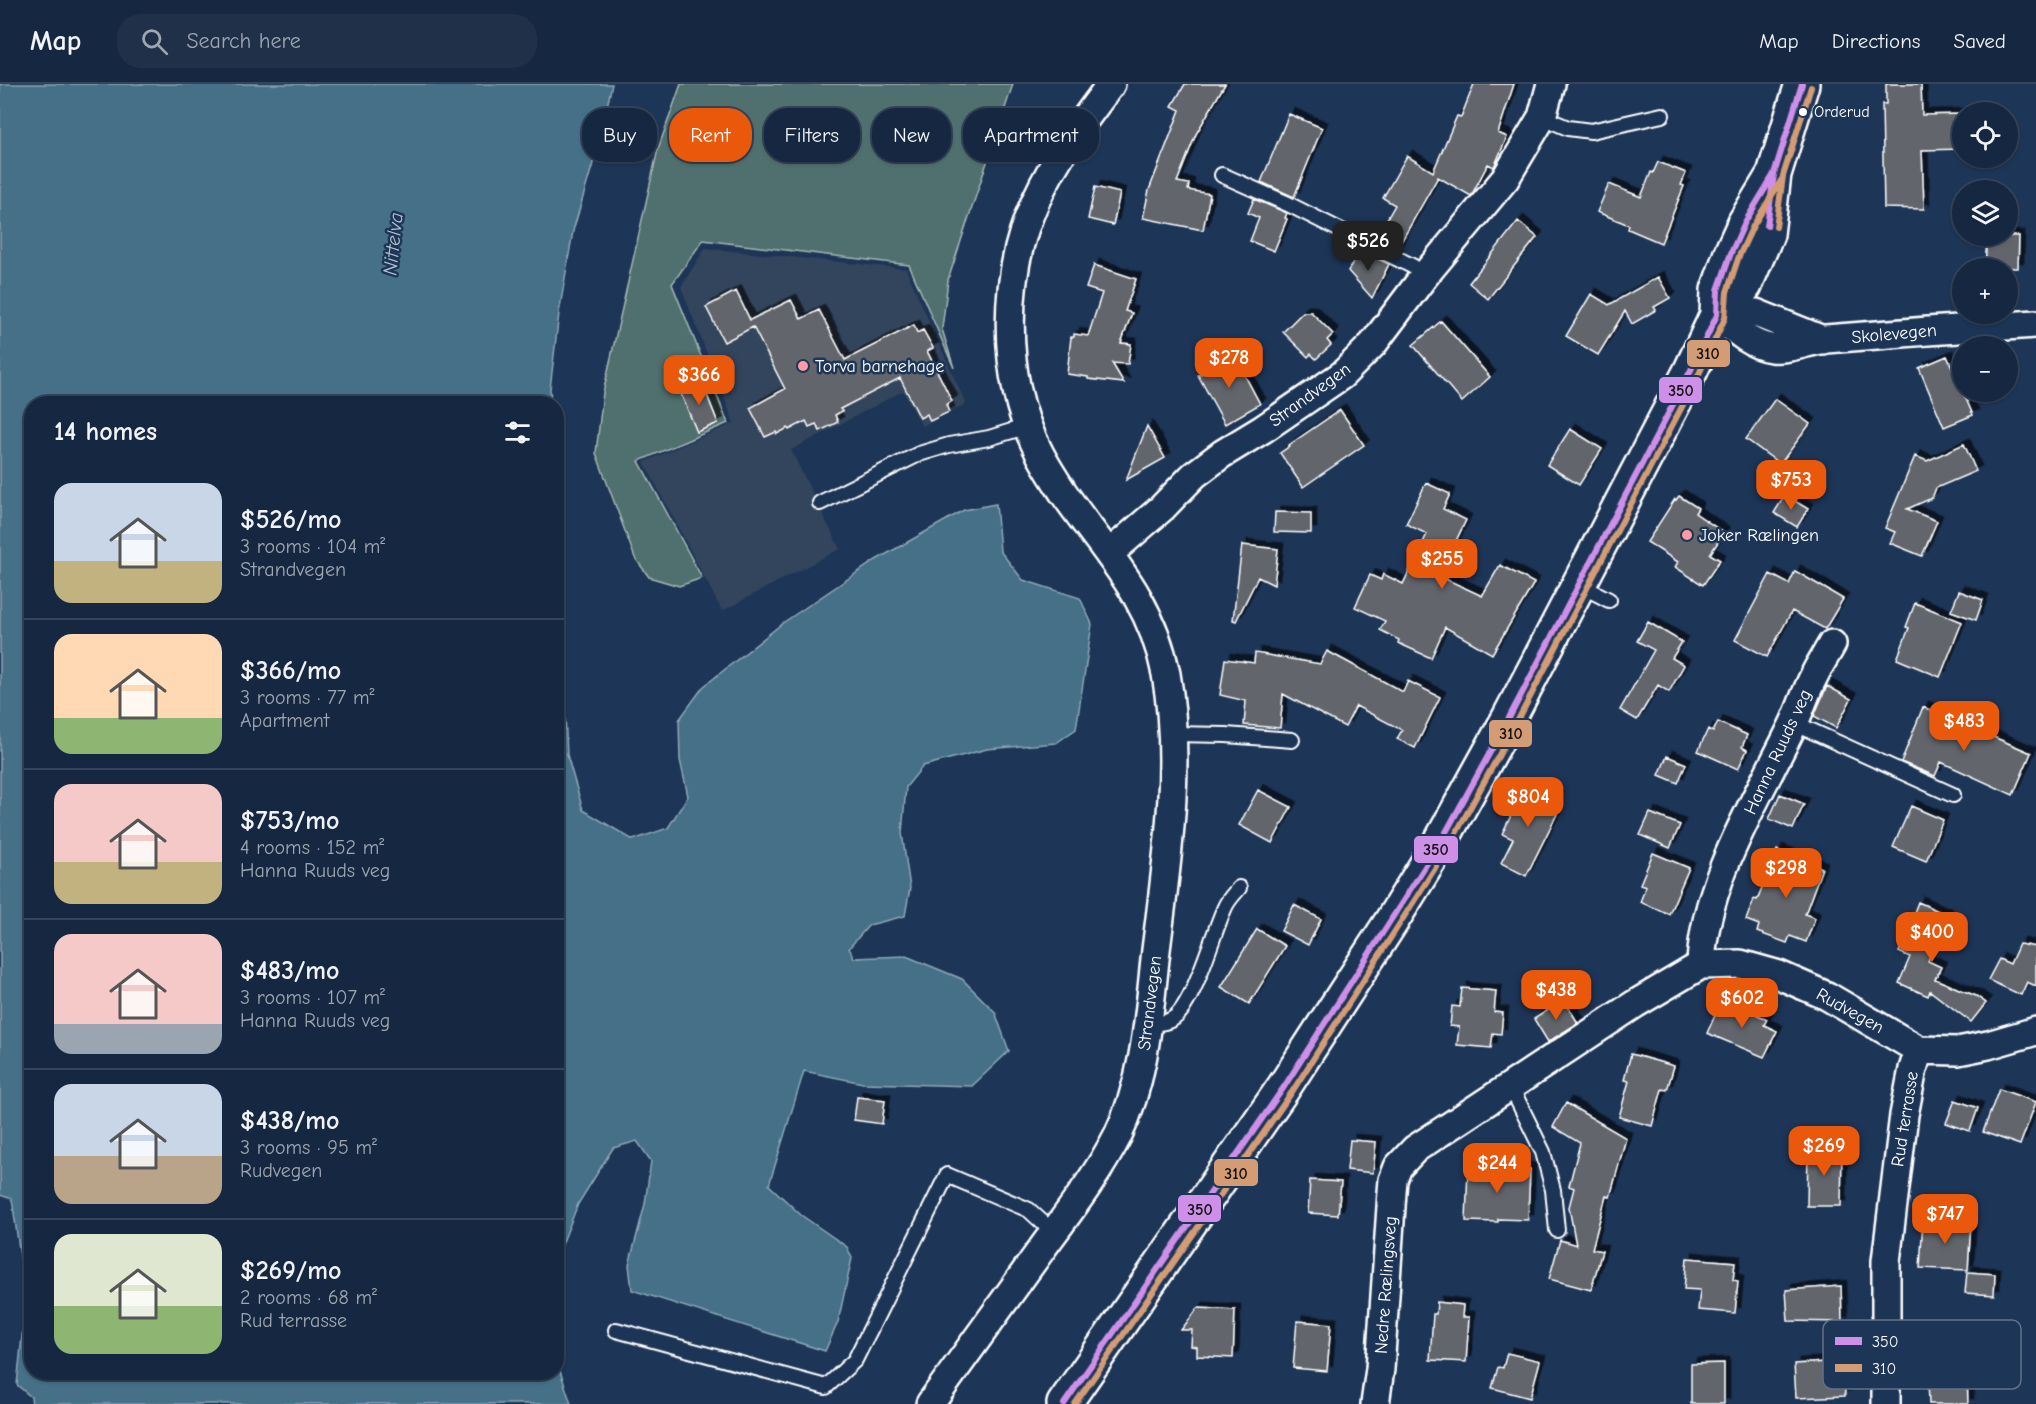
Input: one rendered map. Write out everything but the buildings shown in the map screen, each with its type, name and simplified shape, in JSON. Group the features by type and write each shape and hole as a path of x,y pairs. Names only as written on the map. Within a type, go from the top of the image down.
{"main road":[{"path":"1064,1404 1284,1087 1391,922 1473,783 1666,421 1717,315 1732,304 1745,285 1767,234 1774,174 1802,84"}],"street":[{"name":"Strandvegen","path":"930,1404 1101,1164 1125,1119 1142,1063 1148,1022 1164,887 1172,776 1172,734 1165,670 1154,634 1132,587 1059,484 1036,447 1016,383 1011,343 1011,302 1016,257 1034,202 1059,156 1111,84"},
{"name":"Strandvegen","path":"1110,553 1162,508 1194,475 1342,375 1373,344 1425,275 1505,179 1542,117 1551,84"},
{"name":"Skolevegen","path":"1717,315 1756,313 1823,340 1902,332 2036,324"},
{"name":"Hanna Ruuds veg","path":"1701,965 1701,942 1707,913 1720,877 1794,723 1813,677 1832,644"},
{"name":"Rudvegen","path":"1398,1167 1406,1157 1428,1139 1635,1004 1701,965 1740,964 1779,975 1827,996 1919,1050 1958,1051 2036,1031"},
{"name":"Rud terrasse","path":"1886,1320 1886,1261 1904,1115 1919,1050"},
{"name":"Nedre Rælingsveg","path":"1375,1404 1380,1369 1393,1179 1398,1167"}],"lane":[{"path":"1542,117 1568,128 1591,131 1662,115"},
{"path":"1222,175 1288,204 1412,266 1425,275"},
{"path":"820,504 919,454 949,445 989,438 1028,426"},
{"path":"1580,585 1609,600"},
{"path":"1794,723 1953,795"},
{"path":"1172,734 1292,740"},
{"path":"1148,1022 1163,1024 1183,1009 1213,942 1225,905 1239,888"},
{"path":"1511,1087 1543,1152 1553,1190 1557,1230"},
{"path":"616,1330 826,1387 855,1360 947,1175 1029,1210 1054,1233"}],"shaded area":[{"path":"705,248 906,269 966,404 922,426 903,391 791,450 840,549 722,611 644,462 734,423 681,287"}],"green space":[{"path":"681,84 1013,84 1005,108 963,108 963,162 987,162 948,280 942,329 954,368 909,265 703,240 672,284 728,423 639,461 702,578 679,586 649,577 635,558 596,453 603,393 655,162 657,162 658,149 669,118 669,162 752,162 752,108 673,108"}],"water":[{"name":"Nittelva","path":"0,84 612,84 607,108 582,108 582,162 593,162 573,231 559,313 550,396 24,396 24,1284 12,1199 0,1195"},
{"path":"996,504 1000,551 1023,580 1080,598 1092,624 1076,729 1056,743 987,749 923,766 906,787 902,833 910,888 905,916 869,925 849,948 854,958 906,956 962,979 995,1012 1009,1051 972,1086 863,1083 804,1071 769,1185 801,1215 847,1247 852,1258 838,1322 825,1351 632,1290 629,1265 645,1204 651,1161 637,1141 613,1148 578,1204 564,1239 564,693 567,755 583,810 633,840 668,828 688,796 680,760 679,720 703,687 784,622 876,560 964,510"},
{"path":"24,1317 24,1380 563,1380 571,1404 32,1404 31,1397 17,1385"}],"transit line":[{"name":"350","path":"1767,226 1774,174 1802,84"},
{"name":"310","path":"1776,227 1783,176 1811,87"},
{"name":"350","path":"1064,1404 1284,1087 1440,843 1509,718 1690,372 1717,315 1718,290 1731,253 1745,222 1774,174"},
{"name":"310","path":"1075,1404 1292,1092 1448,848 1517,722 1698,376 1725,318 1727,292 1739,256 1753,226 1782,179"}],"place":[{"name":"Orderud","path":"1803,112"},
{"name":"Torva barnehage","path":"803,366"},
{"name":"Joker Rælingen","path":"1687,535"}]}
